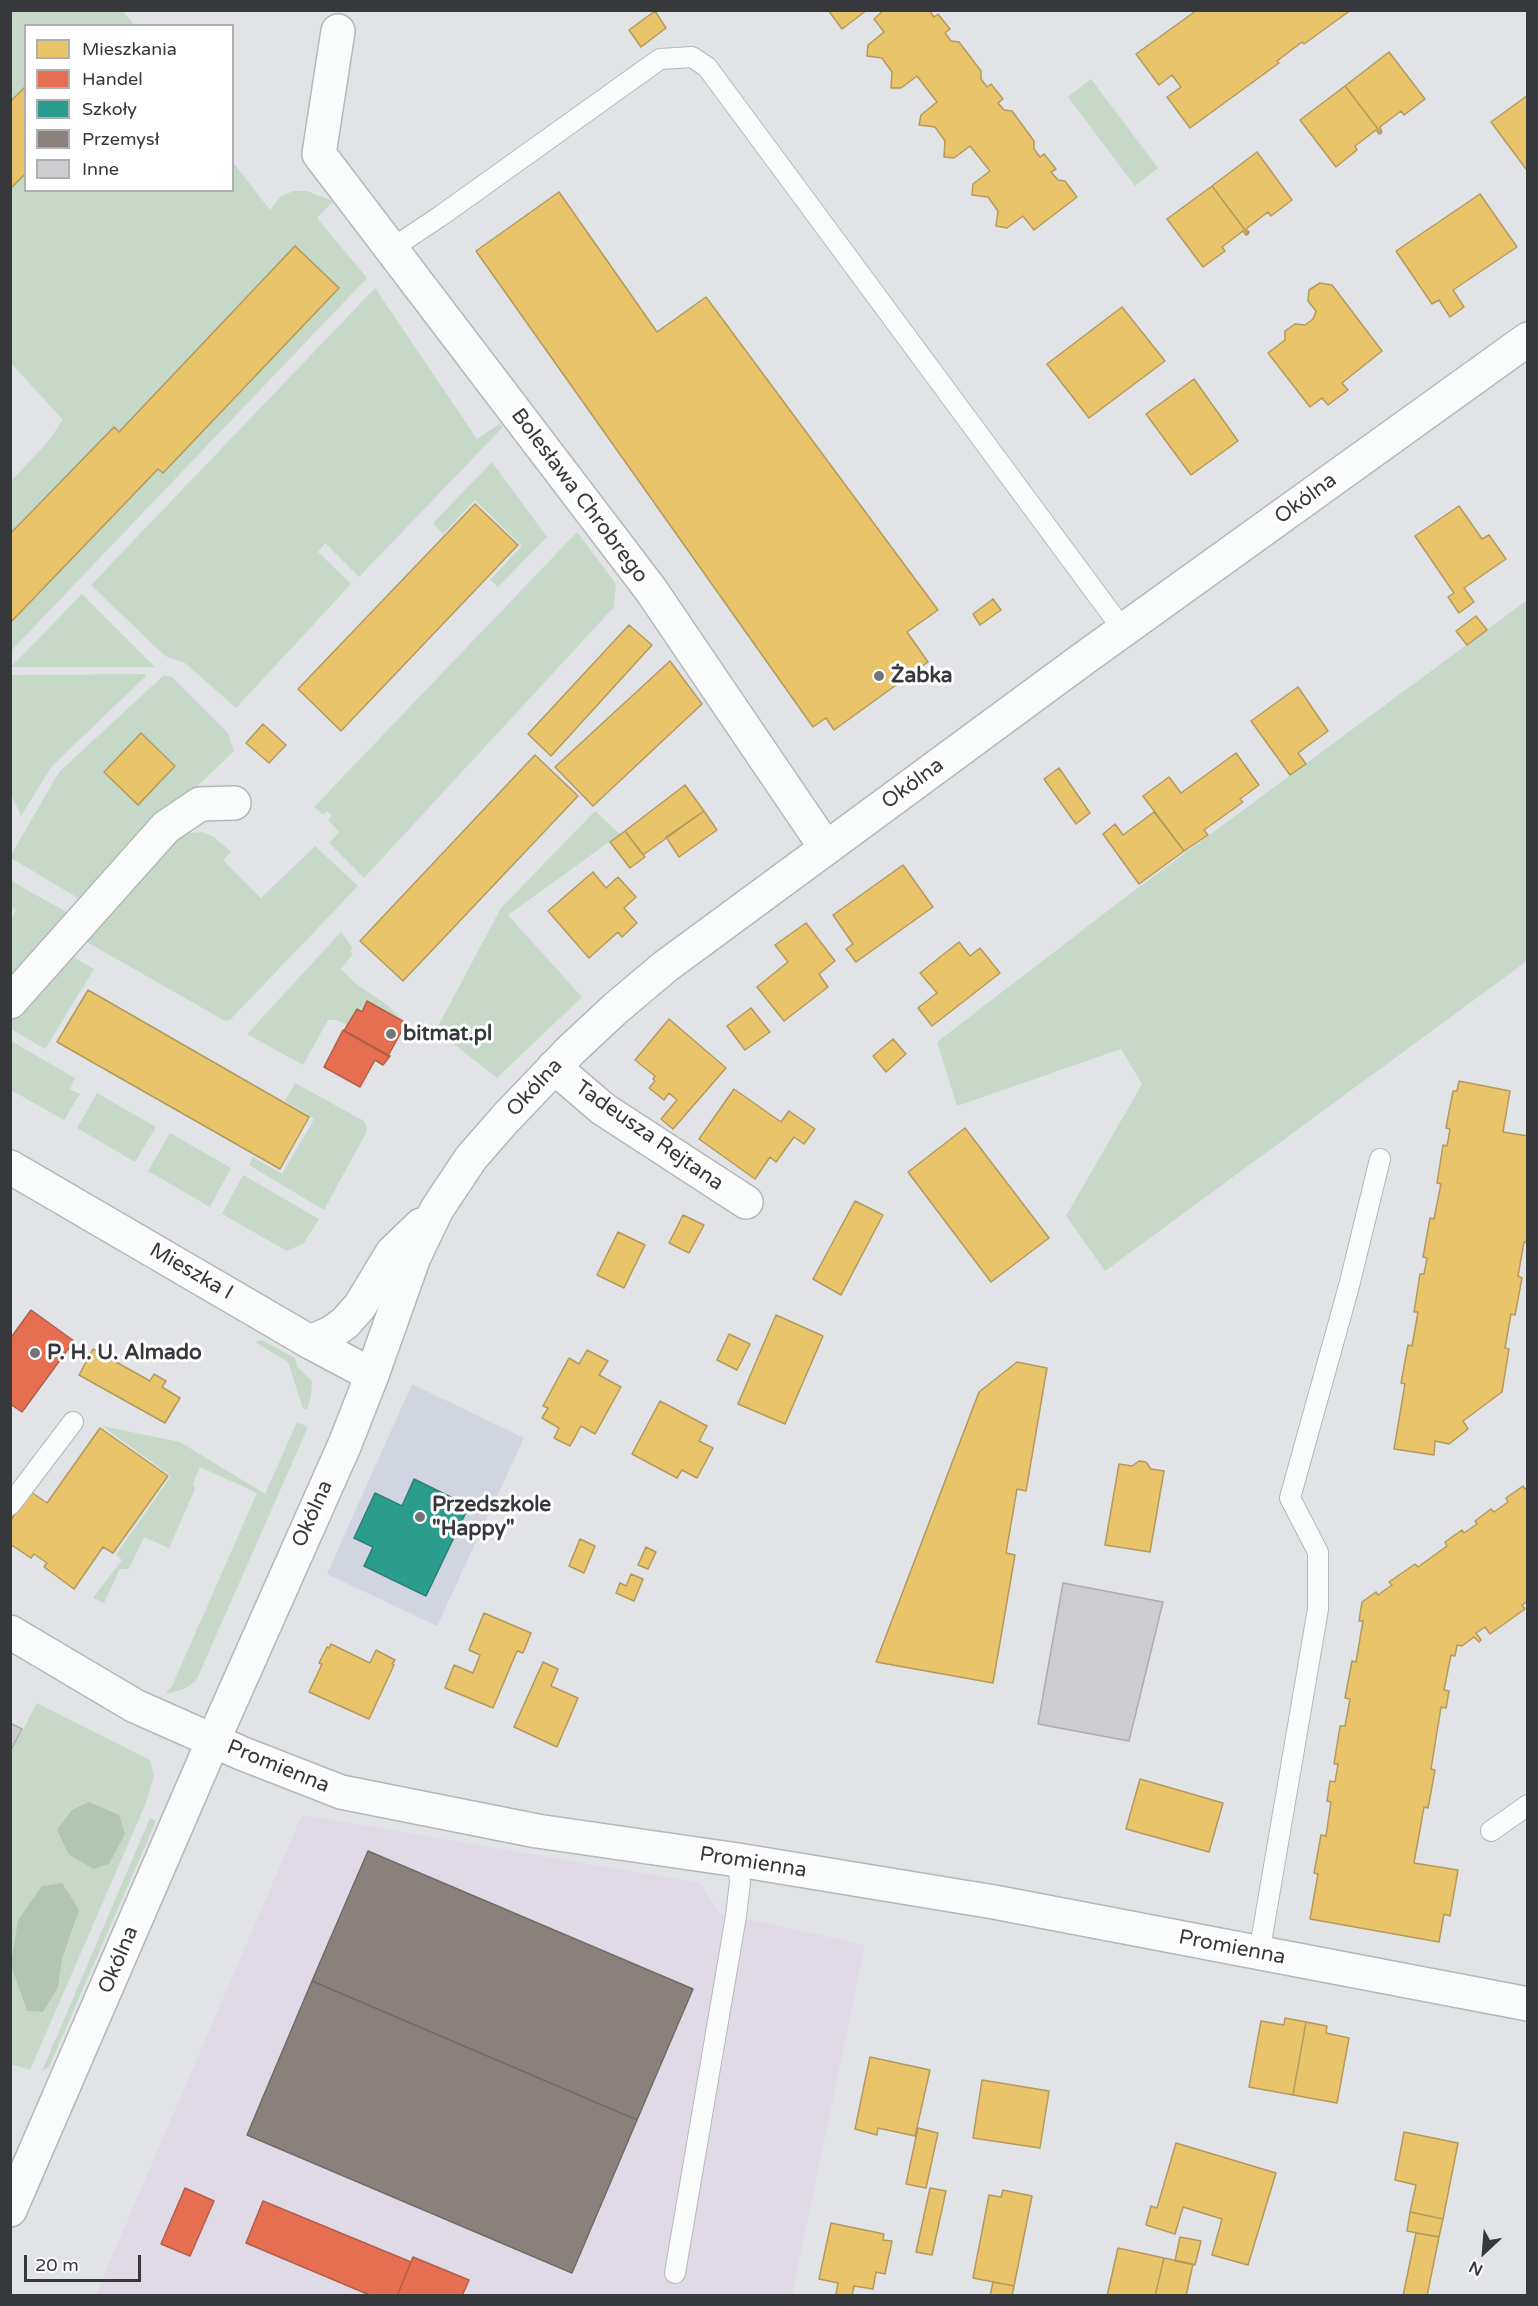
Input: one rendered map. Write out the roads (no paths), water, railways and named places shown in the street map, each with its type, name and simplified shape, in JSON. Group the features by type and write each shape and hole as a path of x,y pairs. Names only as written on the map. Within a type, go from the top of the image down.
{"street":[{"name":"Bolesława Chrobrego","path":"338,31 319,154 651,590 826,848"},
{"name":"Okólna","path":"12,2205 213,1741 345,1444 404,1285 437,1209 471,1158 554,1067 616,1008 666,966 1527,339"},
{"path":"10,1002 166,827 200,804 234,803"},
{"name":"Tadeusza Rejtana","path":"554,1067 603,1109 746,1202"},
{"name":"Mieszka I","path":"10,1167 310,1342 372,1375"},
{"path":"310,1342 332,1333 345,1323 360,1306 392,1253 437,1209"},
{"name":"Promienna","path":"10,1632 135,1706 213,1741 341,1792 537,1831 738,1860 994,1902 1527,2004"}],"lane":[{"path":"391,249 660,59 692,57 707,67 1124,631"},
{"path":"1259,1953 1318,1609 1318,1552 1290,1498 1349,1286 1380,1159"},
{"path":"10,1505 73,1422"},
{"path":"1491,1831 1527,1805"},
{"path":"675,2273 736,1916 740,1882 738,1860"}],"place":[{"name":"Żabka","path":"879,676"},
{"name":"bitmat.pl","path":"391,1034"},
{"name":"P. H. U. Almado","path":"35,1353"},
{"name":"Przedszkole \"Happy\"","path":"420,1517"}]}
